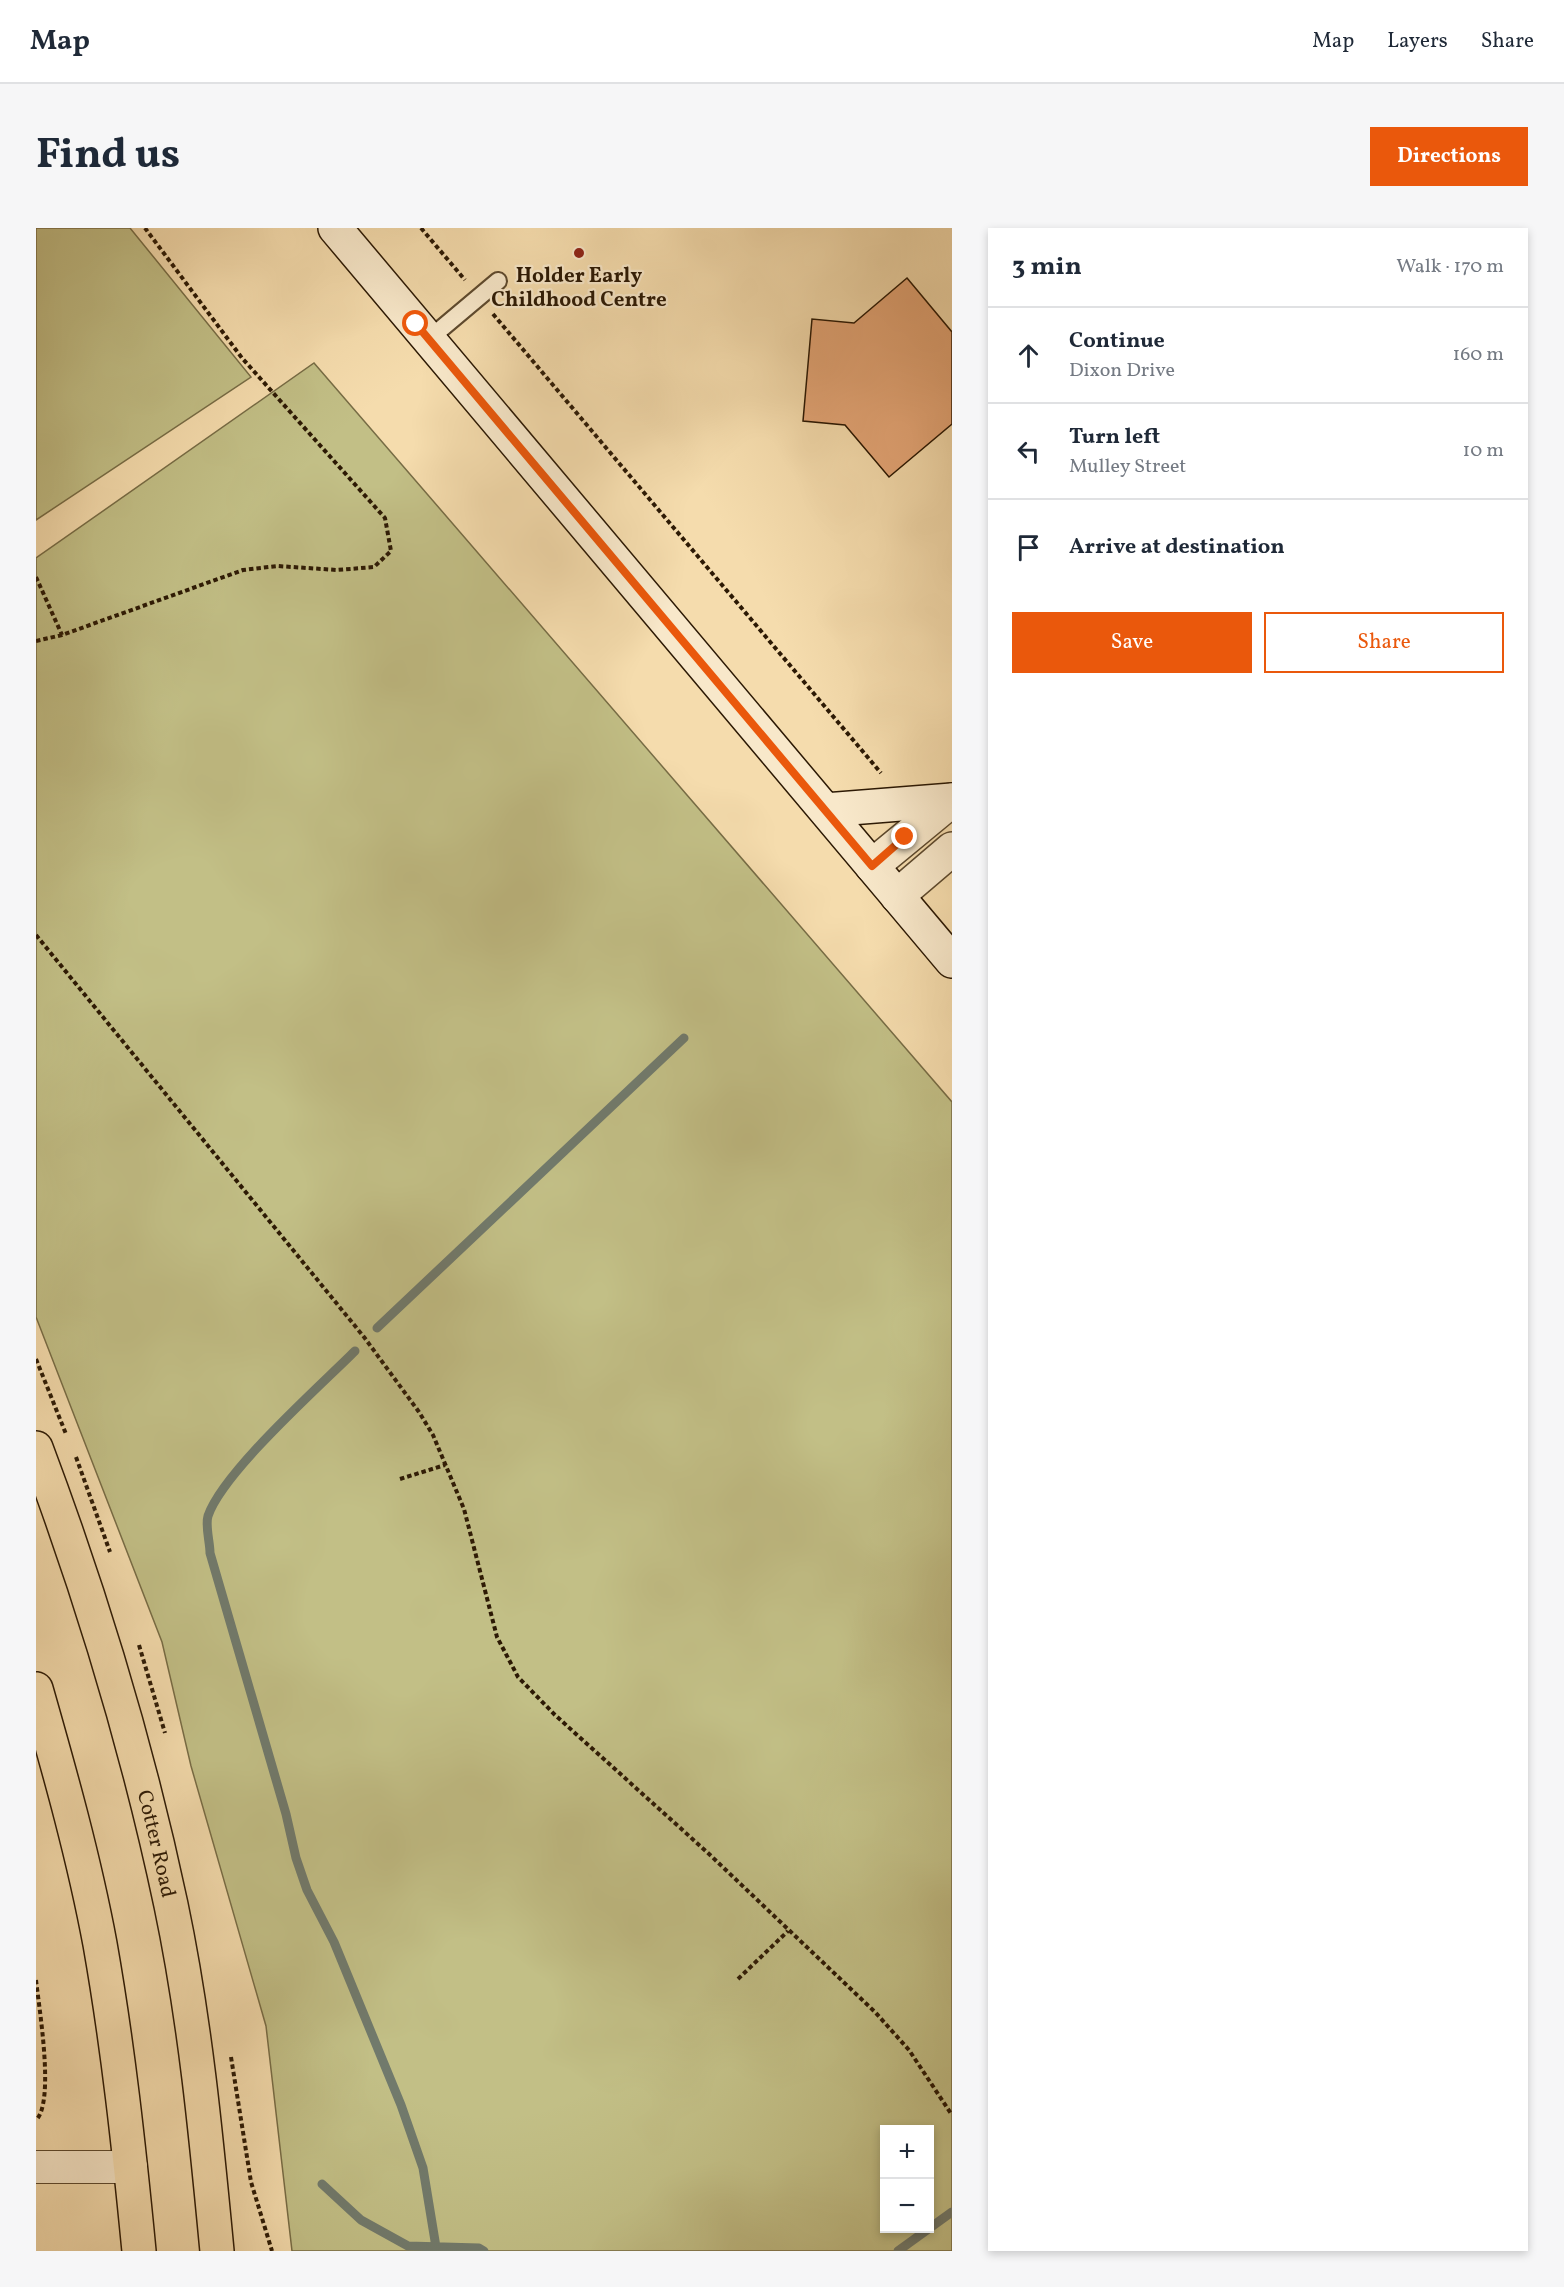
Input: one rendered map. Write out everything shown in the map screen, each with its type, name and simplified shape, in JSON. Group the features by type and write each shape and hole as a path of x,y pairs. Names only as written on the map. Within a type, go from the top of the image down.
{"main road":[{"path":"335,228 952,961"},
{"path":"825,810 952,800"},
{"path":"872,866 952,800"},
{"path":"897,896 952,849"},
{"name":"Cotter Road","path":"36,1448 76,1556 104,1645 147,1800 172,1906 206,2133 217,2251"},
{"path":"36,1689 86,1879 100,1943 117,2052 140,2251"}],"street":[{"path":"36,2167 131,2167"}],"lane":[{"path":"429,339 498,280"}],"path":[{"path":"36,641 62,634 243,570 277,566 337,570 374,567 391,551 385,518 242,358 145,228"},
{"path":"421,228 906,804"},
{"path":"36,578 62,634"},
{"path":"36,935 364,1337 419,1412 464,1509 497,1637 518,1677 534,1695 708,1853 893,2030 951,2112"},
{"path":"400,1479 445,1465"},
{"path":"738,1979 788,1931"},
{"path":"36,1980 44,2051 45,2102 44,2111 36,2120"}],"shaded area":[{"path":"36,228 130,228 251,377 36,520"},
{"path":"314,363 952,1102 952,2251 292,2251 266,2026 191,1766 162,1642 36,1317 36,558"}],"building":[{"path":"907,278 952,332 952,424 889,477 845,425 803,421 812,319 854,323"}],"waterway":[{"path":"377,1328 684,1038"},
{"path":"355,1351 274,1430 232,1477 208,1516 207,1529 210,1553 286,1814 296,1858 307,1890 334,1942 401,2105 423,2168 436,2247"},
{"path":"322,2184 361,2220 408,2246 479,2248 484,2251"},
{"path":"898,2251 952,2212"}],"place":[{"name":"Holder Early Childhood Centre","path":"579,253"}],"route":[{"path":"416,324 872,866 905,837"}]}
